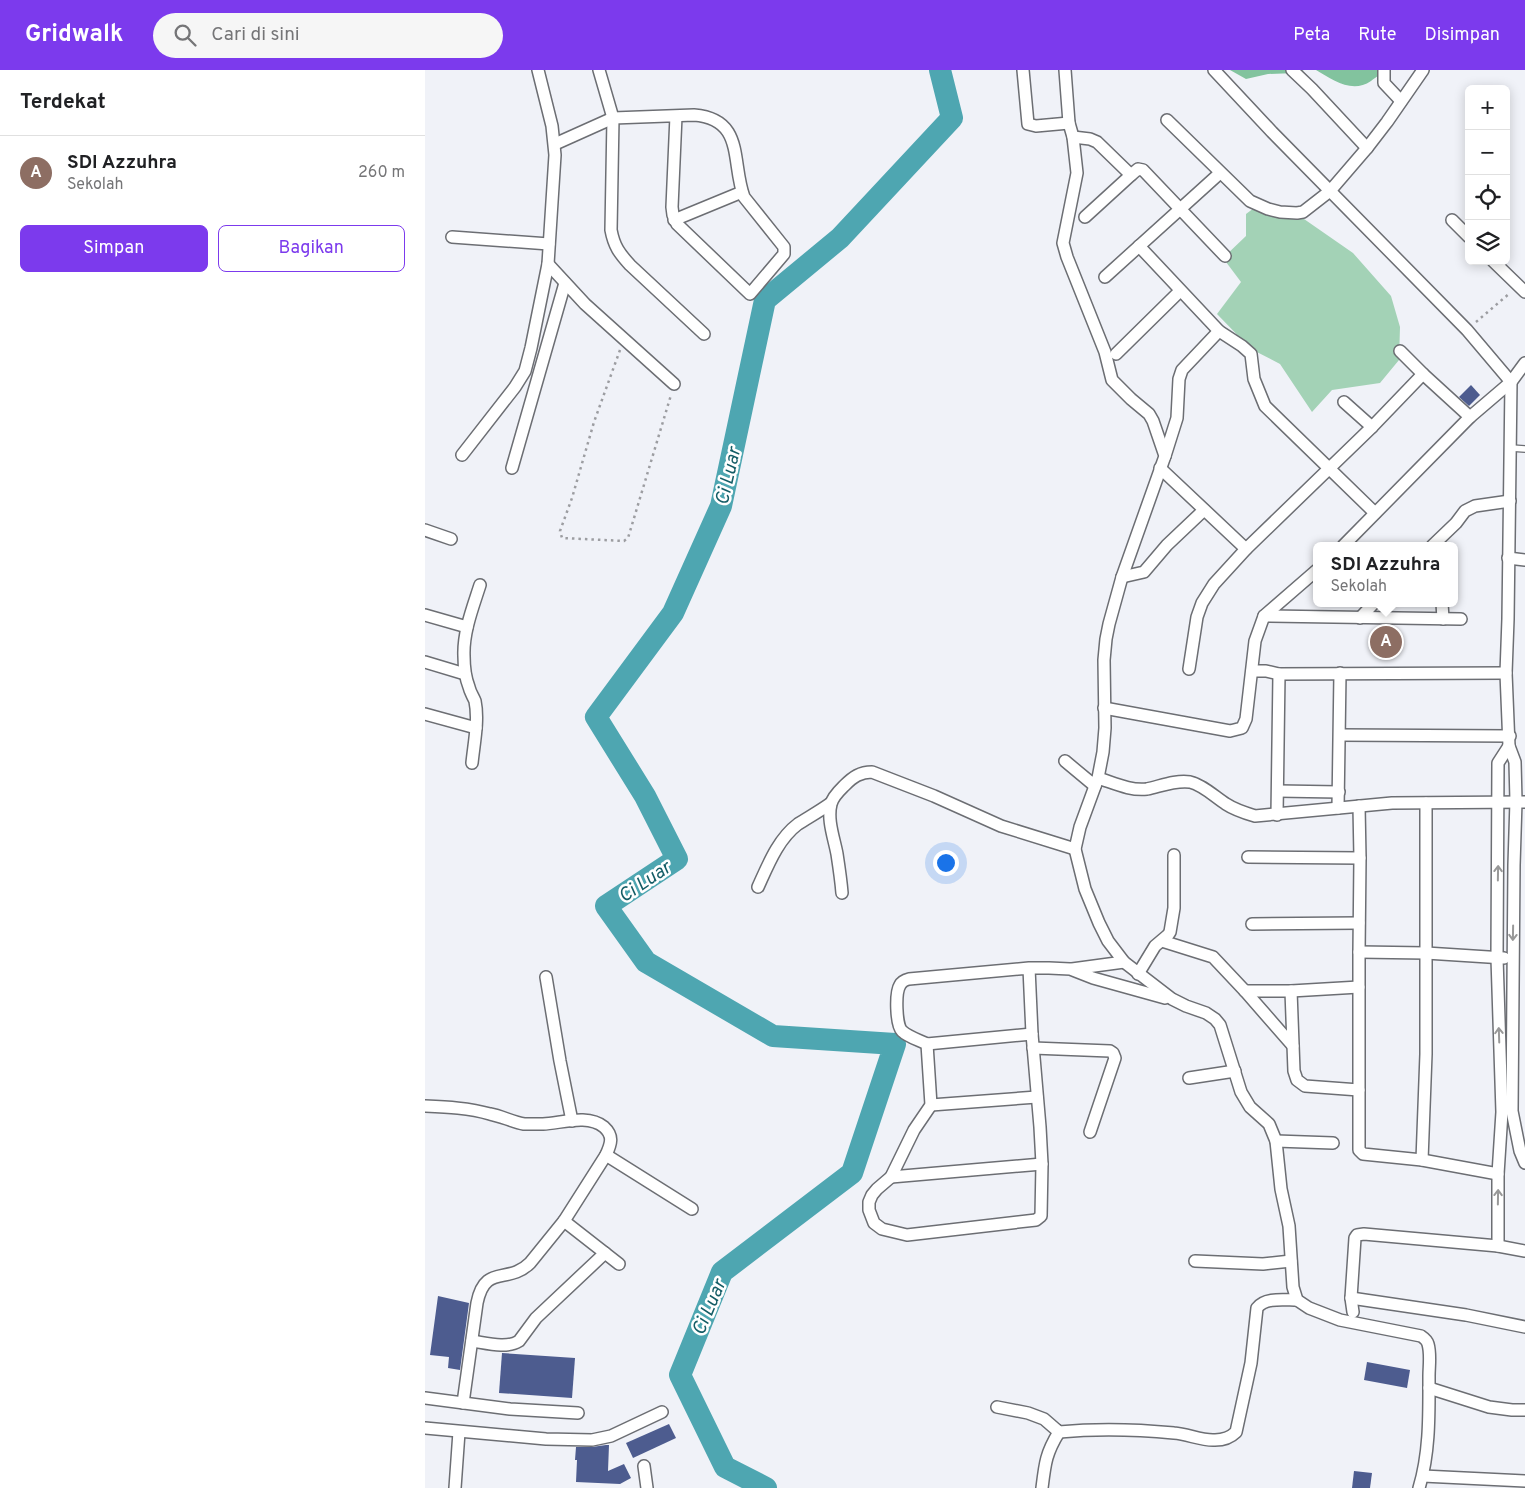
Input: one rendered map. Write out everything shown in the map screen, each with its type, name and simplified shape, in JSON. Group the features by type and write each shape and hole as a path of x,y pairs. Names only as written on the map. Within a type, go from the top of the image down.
{"street":[{"path":"461,454 515,387 525,371 547,264 555,144 549,111 538,70"},
{"path":"599,70 613,118 611,230 613,242 619,254 704,334"},
{"path":"1023,70 1028,124 1036,126 1069,123"},
{"path":"1065,70 1069,123 1073,137 1077,173 1072,207 1063,243 1105,352 1112,380 1149,414 1165,456"},
{"path":"1214,70 1467,330 1511,382 1506,673 1509,740 1515,762 1521,801 1514,864 1513,958 1507,1111 1498,1174 1498,1246"},
{"path":"1293,70 1367,148"},
{"path":"1384,70 1384,83 1401,100"},
{"path":"1167,120 1250,202 1280,212 1303,212 1330,191 1367,148 1423,70"},
{"path":"555,144 613,118 676,116 707,116 719,121 728,131 733,141 742,192 753,209 783,244 785,252 750,294 684,232 674,220 672,207 676,116"},
{"path":"1073,137 1090,139 1097,142 1131,175"},
{"path":"1085,217 1138,169 1145,171 1225,256"},
{"path":"1105,277 1220,173"},
{"path":"674,220 742,192"},
{"path":"1452,220 1465,233"},
{"path":"452,237 549,244"},
{"path":"1139,246 1219,331 1251,354 1254,379 1265,406 1375,513"},
{"path":"547,264 585,304 674,384"},
{"path":"1498,265 1523,285"},
{"path":"511,468 565,283"},
{"path":"1116,354 1180,291"},
{"path":"1219,331 1182,370 1179,379 1177,418 1122,577 1106,639 1103,752 1096,782 1080,827 1075,849 1085,889 1108,941 1125,962 1138,974 1172,999 1206,1013 1220,1025 1241,1092 1250,1107 1269,1124 1276,1142 1281,1189 1289,1226 1293,1287 1297,1300"},
{"path":"1400,351 1470,417"},
{"path":"1347,542 1470,417 1511,382 1525,363"},
{"path":"1189,669 1197,617 1202,603 1214,584 1246,549 1372,427 1423,374"},
{"path":"1344,402 1372,427"},
{"path":"1160,468 1246,549"},
{"path":"1442,541 1465,511 1475,506 1510,501"},
{"path":"1122,577 1144,572 1167,545 1204,510"},
{"path":"425,530 451,539"},
{"path":"1508,558 1525,560"},
{"path":"1105,708 1230,731 1242,728 1247,719 1255,641 1263,616 1313,573"},
{"path":"472,763 476,728 475,700 468,686 463,655 467,627 481,585"},
{"path":"1360,618 1370,607"},
{"path":"1443,607 1443,619"},
{"path":"425,615 467,627"},
{"path":"1263,616 1461,619"},
{"path":"425,662 465,674"},
{"path":"1253,672 1266,671 1279,674 1506,673"},
{"path":"1339,808 1340,673"},
{"path":"1277,815 1279,674"},
{"path":"425,714 476,728"},
{"path":"1339,735 1509,740"},
{"path":"1509,740 1498,763 1497,958 1507,1111 1525,1163"},
{"path":"1065,761 1096,782 1137,789 1165,783 1190,782 1201,786 1227,805 1255,816 1431,800 1521,801"},
{"path":"842,894 830,821 831,803 835,795 855,776 864,772 872,772 934,796 1001,826 1075,849"},
{"path":"1278,791 1339,792"},
{"path":"1422,1160 1431,800"},
{"path":"758,887 782,840 797,825 831,803"},
{"path":"1359,806 1359,1149 1363,1154 1422,1160 1498,1174"},
{"path":"1138,974 1155,946 1168,935 1172,922 1174,908 1174,855"},
{"path":"1247,857 1360,858"},
{"path":"1252,924 1359,924"},
{"path":"1162,941 1213,957 1293,1046"},
{"path":"1359,952 1426,953 1513,958"},
{"path":"1032,1034 927,1044 904,1033 898,1026 898,986 903,981 909,979 1029,968 1070,969 1125,962"},
{"path":"927,1044 931,1105 914,1130 891,1177 872,1195 869,1202 871,1217 874,1223 882,1229 907,1235 1036,1220 1042,1213 1042,1164 1029,968"},
{"path":"1070,969 1101,980 1172,999"},
{"path":"546,977 572,1121"},
{"path":"1245,991 1291,991 1359,987"},
{"path":"1291,991 1294,1075 1305,1086 1359,1090"},
{"path":"1033,1048 1110,1051 1113,1053 1115,1058 1090,1132"},
{"path":"1189,1078 1235,1071"},
{"path":"931,1105 1037,1097"},
{"path":"425,1106 465,1108 523,1124 572,1121 593,1122 603,1126 612,1140 606,1155 564,1221 525,1269 487,1280 479,1291 463,1403"},
{"path":"1276,1142 1333,1143"},
{"path":"606,1155 692,1209"},
{"path":"891,1177 1042,1164"},
{"path":"564,1221 619,1264"},
{"path":"1353,1312 1351,1298 1355,1238 1357,1235 1365,1234 1498,1246 1525,1251"},
{"path":"472,1341 505,1345 516,1343 536,1318 605,1253"},
{"path":"1195,1261 1263,1264 1291,1261"},
{"path":"1351,1298 1466,1315 1525,1327"},
{"path":"997,1407 1029,1413 1044,1419 1059,1432 1097,1428 1138,1429 1181,1433 1213,1441 1225,1439 1236,1432 1251,1363 1257,1308 1265,1301 1297,1300 1309,1308 1340,1320 1415,1334 1425,1338 1429,1350 1427,1449 1423,1476 1419,1488"},
{"path":"1429,1388 1489,1407 1525,1410"},
{"path":"425,1398 511,1409 578,1413"},
{"path":"425,1428 546,1440 592,1440 611,1436 662,1412"},
{"path":"455,1488 459,1432"},
{"path":"1042,1488 1049,1448 1059,1432"},
{"path":"644,1466 647,1488"},
{"path":"1423,1476 1525,1481"}],"lane":[{"path":"1511,448 1525,449"}],"path":[{"path":"1467,330 1523,285"},
{"path":"624,339 594,422 572,498 560,530 562,538 623,541 628,538 674,384"}],"green space":[{"path":"1230,70 1304,70 1296,73 1268,74 1246,79"},
{"path":"1316,70 1383,70 1380,75 1364,85 1350,86 1329,78"},
{"path":"1254,208 1304,219 1353,253 1391,296 1400,327 1399,360 1380,383 1332,390 1312,412 1280,364 1251,349 1217,314 1241,282 1223,258 1246,236 1246,214"}],"building":[{"path":"1471,385 1480,395 1469,406 1459,397"},
{"path":"438,1296 469,1303 460,1370 448,1368 449,1357 430,1355"},
{"path":"502,1353 575,1358 572,1398 499,1393"},
{"path":"1367,1362 1410,1370 1407,1388 1364,1380"},
{"path":"669,1424 676,1438 633,1458 626,1443"},
{"path":"609,1445 608,1471 624,1464 631,1478 620,1484 576,1482 576,1447"},
{"path":"1354,1471 1372,1473 1370,1488 1352,1488"}],"waterway":[{"name":"Ci Luar","path":"766,1488 725,1467 680,1375 722,1272 852,1173 895,1044 773,1036 646,962 606,906 677,859 645,796 596,717 673,613 721,506 765,300 840,238 952,118 940,70"}],"place":[{"name":"SDI Azzuhra","path":"1386,642"}]}
